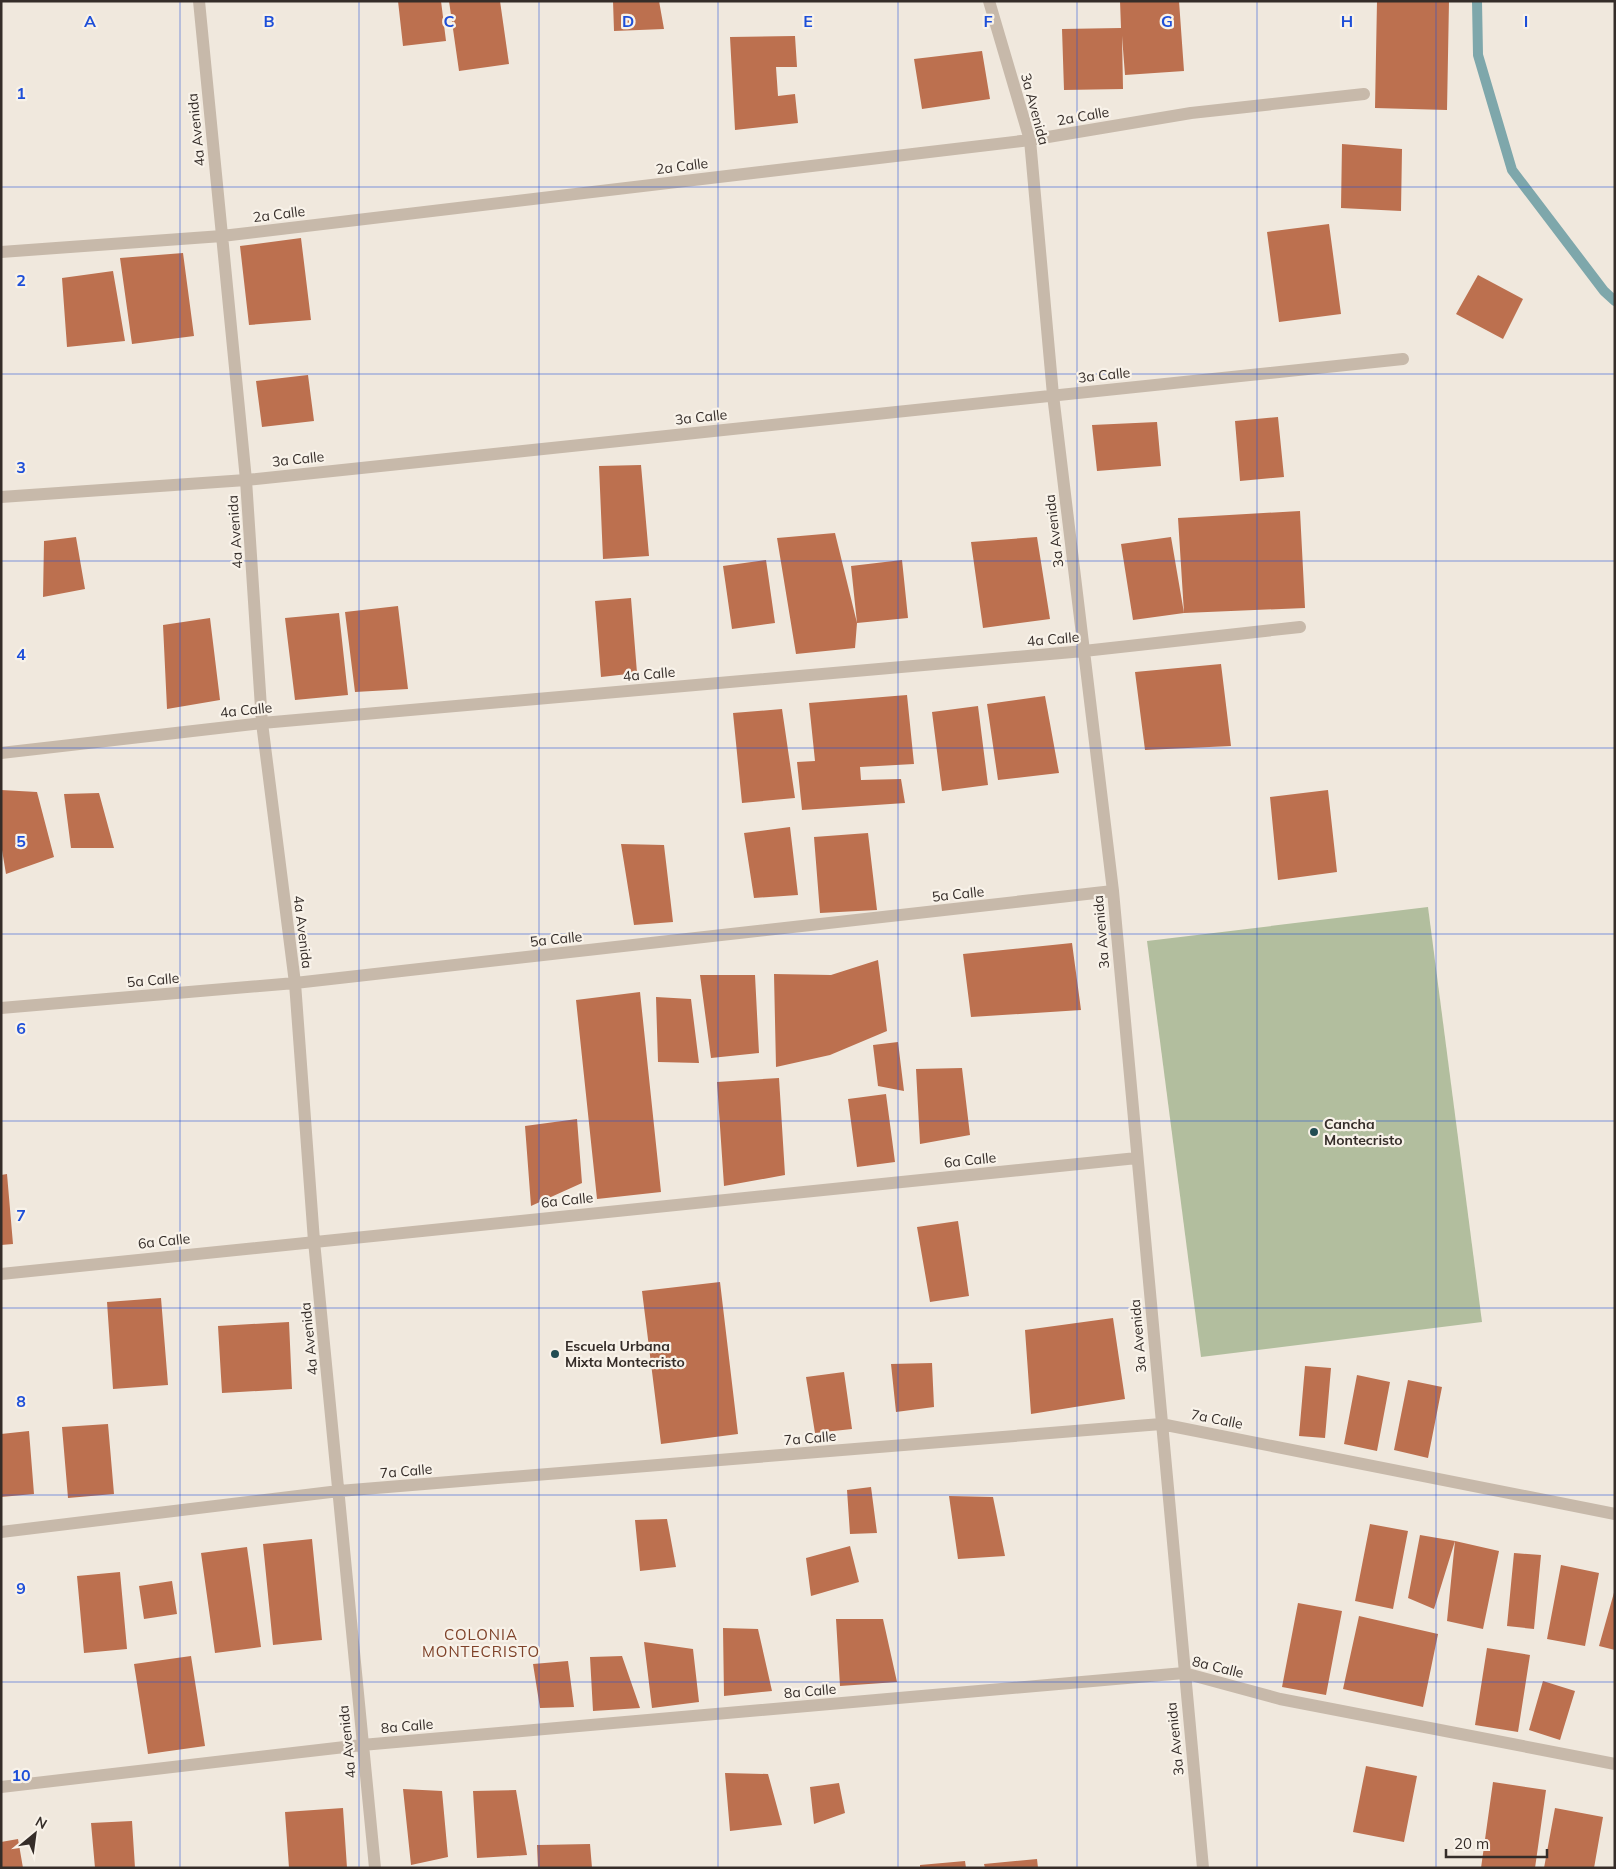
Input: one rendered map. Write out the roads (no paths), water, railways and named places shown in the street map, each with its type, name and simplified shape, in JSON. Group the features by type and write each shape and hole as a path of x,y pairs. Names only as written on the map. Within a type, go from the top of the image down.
{"street":[{"name":"4a Avenida","path":"199,1 246,480 262,723 295,983 314,1241 362,1745 376,1868"},
{"name":"3a Avenida","path":"989,1 1030,140 1053,395 1113,891 1203,1868"},
{"name":"2a Calle","path":"1,252 222,236 1030,140 1191,112 1364,94"},
{"name":"3a Calle","path":"1,497 246,480 1403,360"},
{"name":"4a Calle","path":"1,753 262,723 1084,651 1300,627"},
{"name":"5a Calle","path":"1,1008 295,983 1113,891"},
{"name":"6a Calle","path":"1,1274 1137,1158"},
{"name":"7a Calle","path":"1,1532 339,1491 1161,1424 1615,1514"},
{"name":"8a Calle","path":"1,1787 362,1745 1184,1674 1280,1699 1615,1764"}],"waterway":[{"path":"1477,1 1478,55 1512,170 1604,291 1615,301"}],"place":[{"name":"Cancha Montecristo","path":"1314,1132"},
{"name":"Escuela Urbana Mixta Montecristo","path":"555,1354"}],"district":[{"name":"COLONIA MONTECRISTO","path":"481,1644"}]}
